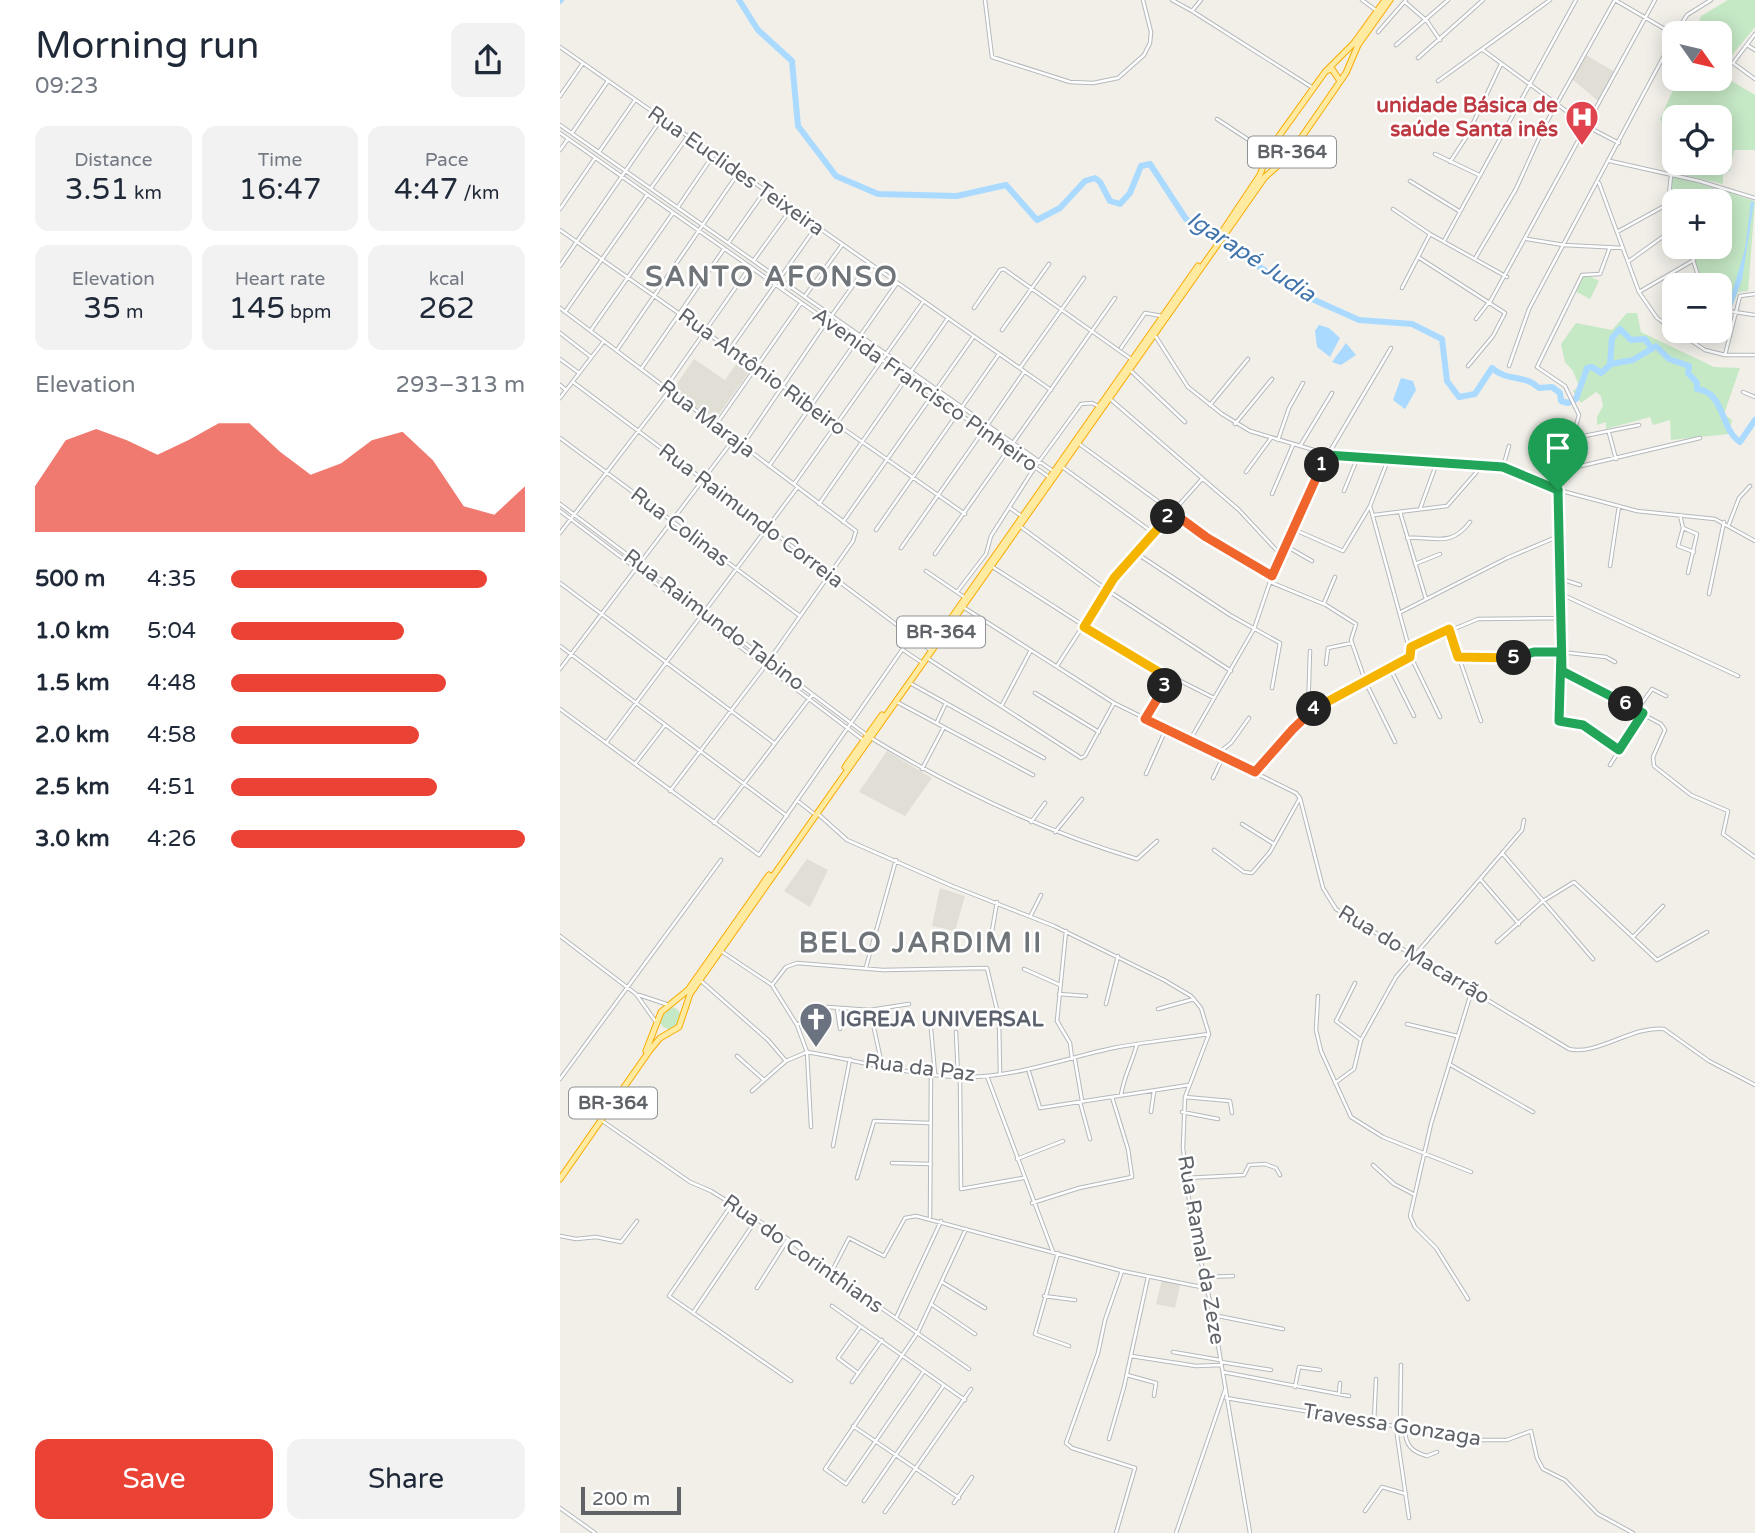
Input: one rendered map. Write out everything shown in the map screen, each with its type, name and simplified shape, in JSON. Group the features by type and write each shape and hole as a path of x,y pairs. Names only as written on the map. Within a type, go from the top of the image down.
{"highway":[{"name":"BR-364","path":"1235,216 1260,175 1268,153 1313,88 1354,43 1387,0"},
{"name":"BR-364","path":"867,738 910,683 991,566 1020,515 1036,499 1078,443 1235,216 1265,177 1295,147 1340,81 1358,45 1387,0"},
{"path":"1325,72 1332,69 1340,81"},
{"path":"1280,136 1282,147 1295,147"},
{"name":"BR-364","path":"560,1176 650,1050 679,1027 686,1001 700,980 964,597 1010,536 1021,527 1049,477 1208,255"},
{"name":"BR-364","path":"560,1176 646,1051 661,1012 688,990 815,813"},
{"path":"670,1005 678,1007 683,1013"},
{"path":"658,1024 661,1030 670,1033"}],"street":[{"path":"985,0 992,57 1070,82 1110,81 1126,72 1147,49 1151,32 1143,0"},
{"path":"1172,0 1313,88"},
{"path":"1192,11 1201,0"},
{"path":"1362,0 1377,11"},
{"path":"1396,45 1427,21 1447,0"},
{"path":"1418,58 1483,0"},
{"path":"1438,81 1550,0"},
{"path":"1444,241 1528,83 1576,0"},
{"path":"1476,257 1516,189 1558,103 1615,0 1662,27"},
{"path":"1476,319 1507,277 1655,0"},
{"path":"1685,21 1692,11 1711,0"},
{"path":"1378,32 1405,1 1427,21 1440,40"},
{"path":"1755,34 1733,63 1755,79"},
{"path":"1747,45 1755,50"},
{"name":"Rua Euclides Teixeira","path":"560,47 1051,390"},
{"path":"1483,50 1588,127 1619,143"},
{"path":"1509,366 1529,309 1599,183 1662,59"},
{"path":"560,96 583,63"},
{"path":"1450,162 1472,127 1501,64"},
{"path":"572,133 608,81"},
{"path":"599,152 635,100"},
{"path":"560,267 662,118"},
{"path":"1217,119 1268,153"},
{"name":"Avenida Francisco Pinheiro","path":"560,125 1054,471"},
{"name":"Avenida Francisco Pinheiro","path":"560,133 1049,477"},
{"path":"651,189 688,136"},
{"path":"560,150 568,139"},
{"path":"678,207 714,154"},
{"path":"1436,154 1479,175"},
{"path":"560,208 595,158"},
{"path":"1610,161 1662,173"},
{"path":"617,350 740,173"},
{"path":"1670,189 1671,175 1755,198"},
{"path":"1410,181 1459,211"},
{"path":"1599,183 1639,292 1662,322"},
{"path":"728,243 765,191"},
{"path":"565,312 647,195"},
{"path":"1617,232 1662,207"},
{"path":"754,261 791,209"},
{"path":"1393,209 1430,234 1476,257 1507,277"},
{"path":"590,331 673,213"},
{"path":"730,349 816,227"},
{"name":"Rua Antônio Ribeiro","path":"560,230 810,408 965,514"},
{"path":"1402,288 1430,234"},
{"path":"1629,261 1662,237"},
{"path":"1527,239 1564,245 1623,248"},
{"path":"805,297 842,245"},
{"path":"1610,247 1600,274 1582,274 1537,366 1540,371 1562,383 1577,406 1579,415 1558,490 1562,594 1559,721 1583,725 1619,750"},
{"path":"641,369 724,248"},
{"path":"1418,257 1506,314 1468,366"},
{"path":"1639,292 1694,260 1698,273"},
{"path":"832,315 869,263"},
{"path":"1002,330 1049,264"},
{"path":"560,533 638,431 750,267"},
{"path":"974,308 1000,270 1008,271 1131,359"},
{"path":"1020,368 1084,278"},
{"path":"769,466 897,283"},
{"path":"1725,355 1740,295 1755,294"},
{"path":"935,554 1115,298"},
{"path":"606,743 767,528 923,302"},
{"path":"715,426 801,303"},
{"name":"Rua Maraja","path":"560,308 854,530 855,538 829,575"},
{"path":"1120,349 1145,313 1162,316"},
{"path":"1732,313 1755,315"},
{"path":"911,371 948,318"},
{"path":"742,446 827,321"},
{"path":"560,333 591,357"},
{"path":"1154,334 1180,378 1209,405 1235,424 1271,438 1327,455 1357,459 1503,467 1558,490 1646,513 1724,522 1755,541"},
{"path":"843,522 974,336"},
{"path":"560,398 604,341"},
{"path":"1693,343 1704,350 1725,355 1755,355"},
{"path":"1190,741 1254,629 1272,576 1327,455 1391,348"},
{"path":"876,530 999,354"},
{"path":"560,359 579,373"},
{"path":"1209,405 1248,359"},
{"path":"1130,370 1185,422"},
{"path":"988,425 1024,372"},
{"path":"818,504 907,377"},
{"path":"1235,424 1272,379"},
{"name":"Rua Raimundo Correia","path":"573,382 929,649"},
{"path":"1278,440 1289,408 1303,383"},
{"path":"560,385 566,390"},
{"path":"1743,392 1755,397"},
{"path":"1300,446 1332,393"},
{"path":"1110,398 1239,510 1281,555"},
{"path":"957,592 986,554 990,536 1035,467 1081,404 1092,402 1098,407"},
{"path":"1573,438 1639,425"},
{"path":"901,548 983,431"},
{"path":"1609,433 1616,459"},
{"name":"Rua Colinas","path":"560,438 800,616"},
{"path":"1246,472 1271,438"},
{"path":"1564,470 1700,438"},
{"path":"560,669 733,440"},
{"path":"1078,443 1206,537 1272,576"},
{"path":"1272,494 1293,445"},
{"path":"1503,467 1509,446"},
{"path":"1344,491 1357,459"},
{"path":"1293,529 1343,551 1370,506 1388,460"},
{"path":"1420,509 1436,464"},
{"path":"1061,466 1153,533"},
{"path":"1372,515 1447,506 1482,467"},
{"path":"1057,666 1107,590 1153,533 1202,479"},
{"path":"1728,524 1739,498 1751,486"},
{"name":"Rua Raimundo Tabino","path":"560,504 702,616"},
{"path":"1370,506 1412,649 1410,657 1440,717"},
{"path":"1610,566 1619,506"},
{"path":"1010,508 1020,515"},
{"name":"Rua Raimundo Tabino","path":"560,511 766,664 848,729 867,738"},
{"path":"1400,512 1426,600"},
{"path":"1679,515 1683,528 1678,546 1694,552"},
{"path":"1407,538 1451,539 1458,536 1470,522"},
{"path":"1709,594 1724,522"},
{"path":"582,528 585,523"},
{"path":"1021,527 1107,590 1231,671"},
{"path":"1683,528 1697,534 1688,573"},
{"path":"1400,613 1507,558 1559,536"},
{"path":"1286,545 1312,561"},
{"path":"1136,553 1281,644 1272,688"},
{"path":"1415,564 1440,554"},
{"path":"991,566 1084,627 1169,678 1215,699"},
{"path":"926,571 964,597"},
{"path":"670,791 829,575"},
{"path":"1323,604 1335,577"},
{"path":"1561,579 1580,585"},
{"path":"1270,582 1323,604 1356,624 1352,643 1366,683 1395,743"},
{"path":"560,583 774,743"},
{"path":"1562,594 1738,676"},
{"path":"963,607 1114,704 1255,772 1300,798 1274,844 1250,874 1214,850"},
{"path":"1412,649 1449,629 1484,618 1561,618"},
{"path":"1449,629 1481,721"},
{"path":"560,709 759,855 911,637"},
{"path":"1326,664 1329,647 1352,643"},
{"path":"560,646 787,816"},
{"path":"903,650 921,662"},
{"path":"1001,706 1031,650"},
{"path":"1308,713 1310,651"},
{"path":"1458,657 1511,659 1534,652 1561,652 1605,657 1615,662"},
{"path":"1255,772 1308,713 1391,670 1410,657"},
{"path":"927,658 1083,758 1114,704"},
{"name":"Rua Raimundo Tabino","path":"766,664 852,724 867,738"},
{"path":"1391,670 1414,716"},
{"path":"1562,671 1643,713 1665,728 1653,758 1654,766 1691,795 1728,811 1723,834 1755,857"},
{"path":"1145,719 1169,678"},
{"path":"910,683 1044,758"},
{"path":"1637,710 1653,689 1666,696"},
{"path":"1035,693 1099,732"},
{"path":"714,824 812,695"},
{"path":"896,702 1033,775"},
{"path":"937,723 946,703"},
{"path":"1610,765 1643,713"},
{"path":"1217,754 1231,743 1249,718"},
{"path":"635,764 665,725"},
{"path":"922,769 944,727"},
{"path":"1146,774 1166,729"},
{"path":"867,738 922,769 1055,832 1136,859 1141,858 1157,841"},
{"path":"1213,778 1223,757"},
{"name":"Rua do Macarrão","path":"1300,798 1319,875 1330,904 1569,1049 1583,1050 1628,1035 1664,1029 1709,1060 1755,1085"},
{"path":"1055,832 1082,799"},
{"path":"798,802 847,840 897,860 952,887 1031,915 1118,956 1194,999 1206,1017 1209,1034"},
{"path":"1031,821 1045,803"},
{"path":"1335,1083 1353,1071 1360,1040 1390,986 1522,830 1524,820"},
{"path":"1242,824 1274,844"},
{"path":"1502,853 1593,959"},
{"path":"560,1079 721,860"},
{"path":"866,967 897,860"},
{"path":"1480,879 1519,924"},
{"path":"1497,942 1543,901 1574,882 1657,960 1707,932"},
{"path":"1031,915 1041,895"},
{"path":"991,937 997,902"},
{"path":"1633,937 1663,906"},
{"path":"1066,931 1057,1021 1070,1043 1090,1139"},
{"path":"560,936 636,994 658,1024"},
{"path":"721,951 772,985 797,1025 807,1052 811,1127"},
{"path":"1106,1004 1118,956"},
{"path":"772,985 793,963 902,970 984,967 990,971 999,1018 1000,1074"},
{"path":"1024,969 1060,985"},
{"path":"700,980 774,1045 786,1061"},
{"path":"1355,983 1336,1021 1360,1040"},
{"path":"1468,1299 1436,1248 1410,1219 1424,1153 1472,990"},
{"path":"636,994 670,1005"},
{"path":"1059,994 1086,996"},
{"path":"1318,996 1318,1042 1354,1121 1383,1137 1471,1172"},
{"path":"1158,1009 1194,999"},
{"path":"797,1025 823,1008 870,1010 909,1004"},
{"path":"836,1007 840,1029"},
{"path":"870,1010 882,1065"},
{"path":"1407,1024 1457,1036"},
{"path":"930,1217 933,1073 931,1028"},
{"path":"956,1032 962,1189 1023,1178"},
{"name":"Rua da Paz","path":"807,1052 959,1077 988,1076 1028,1070 1137,1044 1209,1034"},
{"name":"Rua Ramal da Zeze","path":"1209,1034 1189,1085 1182,1112 1186,1178 1251,1533"},
{"path":"1121,1095 1124,1073 1133,1060 1137,1044"},
{"path":"752,1091 786,1061 807,1052"},
{"path":"737,1056 764,1080"},
{"path":"833,1146 850,1059"},
{"path":"1449,1064 1533,1112"},
{"path":"1028,1070 1038,1106 1044,1108 1189,1085"},
{"path":"988,1076 1032,1203 1053,1252"},
{"path":"1151,1112 1154,1090"},
{"path":"1032,1203 1090,1186 1127,1180 1133,1176 1112,1097"},
{"path":"1185,1097 1231,1102 1232,1113"},
{"path":"1182,1112 1218,1119"},
{"name":"Rua do Corinthians","path":"601,1120 687,1180 788,1239 831,1273 969,1369"},
{"path":"857,1178 874,1121 931,1124"},
{"path":"1017,1159 1063,1141"},
{"path":"892,1163 930,1164"},
{"path":"1186,1178 1244,1175 1249,1165 1265,1164 1276,1168 1280,1175"},
{"path":"1373,1166 1394,1184 1415,1195"},
{"path":"732,1204 669,1296 791,1381"},
{"path":"831,1273 849,1238 879,1256 886,1255 902,1223 909,1216 930,1217 1122,1271 1206,1288"},
{"path":"693,1313 756,1220"},
{"path":"560,1236 576,1239 596,1237 621,1242 638,1221"},
{"path":"896,1318 941,1221"},
{"path":"924,1371 846,1484 825,1469 918,1332 966,1229"},
{"path":"757,1288 788,1239"},
{"path":"1058,1253 1035,1334 1069,1346"},
{"path":"1116,1533 1135,1468 1068,1447 1067,1438 1098,1353 1105,1320 1122,1271"},
{"path":"1204,1277 1233,1276"},
{"path":"1109,1439 1127,1375 1148,1277"},
{"path":"942,1282 985,1308"},
{"path":"1044,1296 1075,1300"},
{"path":"931,1304 975,1334"},
{"path":"832,1306 965,1400"},
{"path":"1213,1315 1283,1329"},
{"path":"858,1373 838,1359 861,1326"},
{"path":"852,1382 882,1340"},
{"path":"1173,1352 1271,1370"},
{"path":"1131,1356 1195,1366 1221,1362"},
{"path":"1401,1365 1400,1428 1409,1518"},
{"path":"1295,1387 1299,1367 1320,1370"},
{"path":"1223,1372 1349,1396"},
{"path":"1127,1375 1156,1383 1154,1396"},
{"path":"1374,1423 1376,1380"},
{"path":"1339,1394 1340,1383"},
{"path":"864,1501 944,1385"},
{"path":"885,1512 971,1389"},
{"path":"1176,1533 1225,1390"},
{"name":"Travessa Gonzaga","path":"1226,1398 1492,1441 1515,1438 1531,1431 1537,1458 1543,1469 1564,1480 1598,1514 1633,1533"},
{"path":"853,1426 959,1498"},
{"path":"1400,1428 1412,1449 1427,1456 1437,1452"},
{"path":"954,1503 972,1477"},
{"path":"1365,1511 1382,1487 1406,1494"},
{"path":"560,1508 595,1533"}],"shaded area":[{"path":"1586,55 1615,72 1598,101 1572,79"},
{"path":"694,359 725,380 739,360 752,368 714,421 673,389"},
{"path":"887,751 932,778 905,816 859,792"},
{"path":"807,859 828,870 810,907 784,891"},
{"path":"940,888 965,896 955,931 932,926"},
{"path":"1162,1280 1180,1285 1175,1308 1156,1304"}],"green space":[{"path":"1728,0 1755,0 1755,27 1732,55 1732,21 1699,21 1701,16"},
{"path":"1732,81 1755,95 1755,150 1734,150 1732,160 1732,105 1666,105 1673,91 1732,91"},
{"path":"1685,175 1723,175 1723,184"},
{"path":"1678,177 1716,189 1670,189 1673,178"},
{"path":"1732,194 1755,201 1748,291 1738,292 1732,307 1732,273 1699,273 1694,259 1732,259"},
{"path":"1584,273 1599,281 1590,299 1575,291"},
{"path":"1627,313 1637,313 1641,332 1714,367 1740,368 1724,414 1732,420 1729,434 1671,440 1670,420 1653,425 1650,417 1606,429 1606,422 1597,425 1597,417 1603,406 1601,396 1596,392 1581,403 1573,391 1579,386 1573,371 1565,362 1561,344 1576,323 1612,330"},
{"path":"670,1007 678,1010 681,1018 678,1026 670,1029 662,1026 659,1018 662,1010"}],"water":[{"path":"1751,201 1754,202 1742,280 1732,306 1732,293 1745,249"},
{"path":"1319,325 1329,328 1340,338 1330,357 1317,347 1315,331"},
{"path":"1346,343 1356,355 1341,365 1332,362"},
{"path":"1401,378 1413,381 1416,390 1405,409 1393,400"}],"waterway":[{"name":"Igarapé Judia","path":"739,0 758,30 792,61 798,126 836,176 878,194 957,196 1006,185 1037,220 1060,208 1085,181 1095,178 1110,201 1120,204 1130,193 1141,166 1150,164 1186,219 1301,294 1359,320 1412,324 1442,339 1447,381 1459,397 1475,394 1492,368 1504,375 1528,381 1539,388 1552,387 1560,393 1561,401 1568,403 1576,399 1587,368 1592,367 1601,373 1611,364 1633,360 1656,346 1669,359 1689,366 1688,373 1697,383 1697,389 1713,397 1729,429 1740,442 1755,420"},
{"path":"1610,365 1612,338 1620,329 1631,340 1645,339 1652,349"}],"place":[{"name":"unidade Básica de saúde Santa inês","path":"1582,147"},
{"name":"IGREJA UNIVERSAL","path":"816,1049"}],"district":[{"name":"SANTO AFONSO","path":"772,277"},
{"name":"BELO JARDIM II","path":"921,943"}],"route":[{"path":"1327,455 1503,467 1558,490 1562,671 1643,713 1619,750 1583,725 1559,721 1561,652 1534,652 1511,659 1458,657 1449,629 1411,647 1410,657 1391,670 1308,713 1255,772 1145,719 1169,678 1084,627 1114,578 1172,512 1206,537 1272,576 1327,455"}]}
